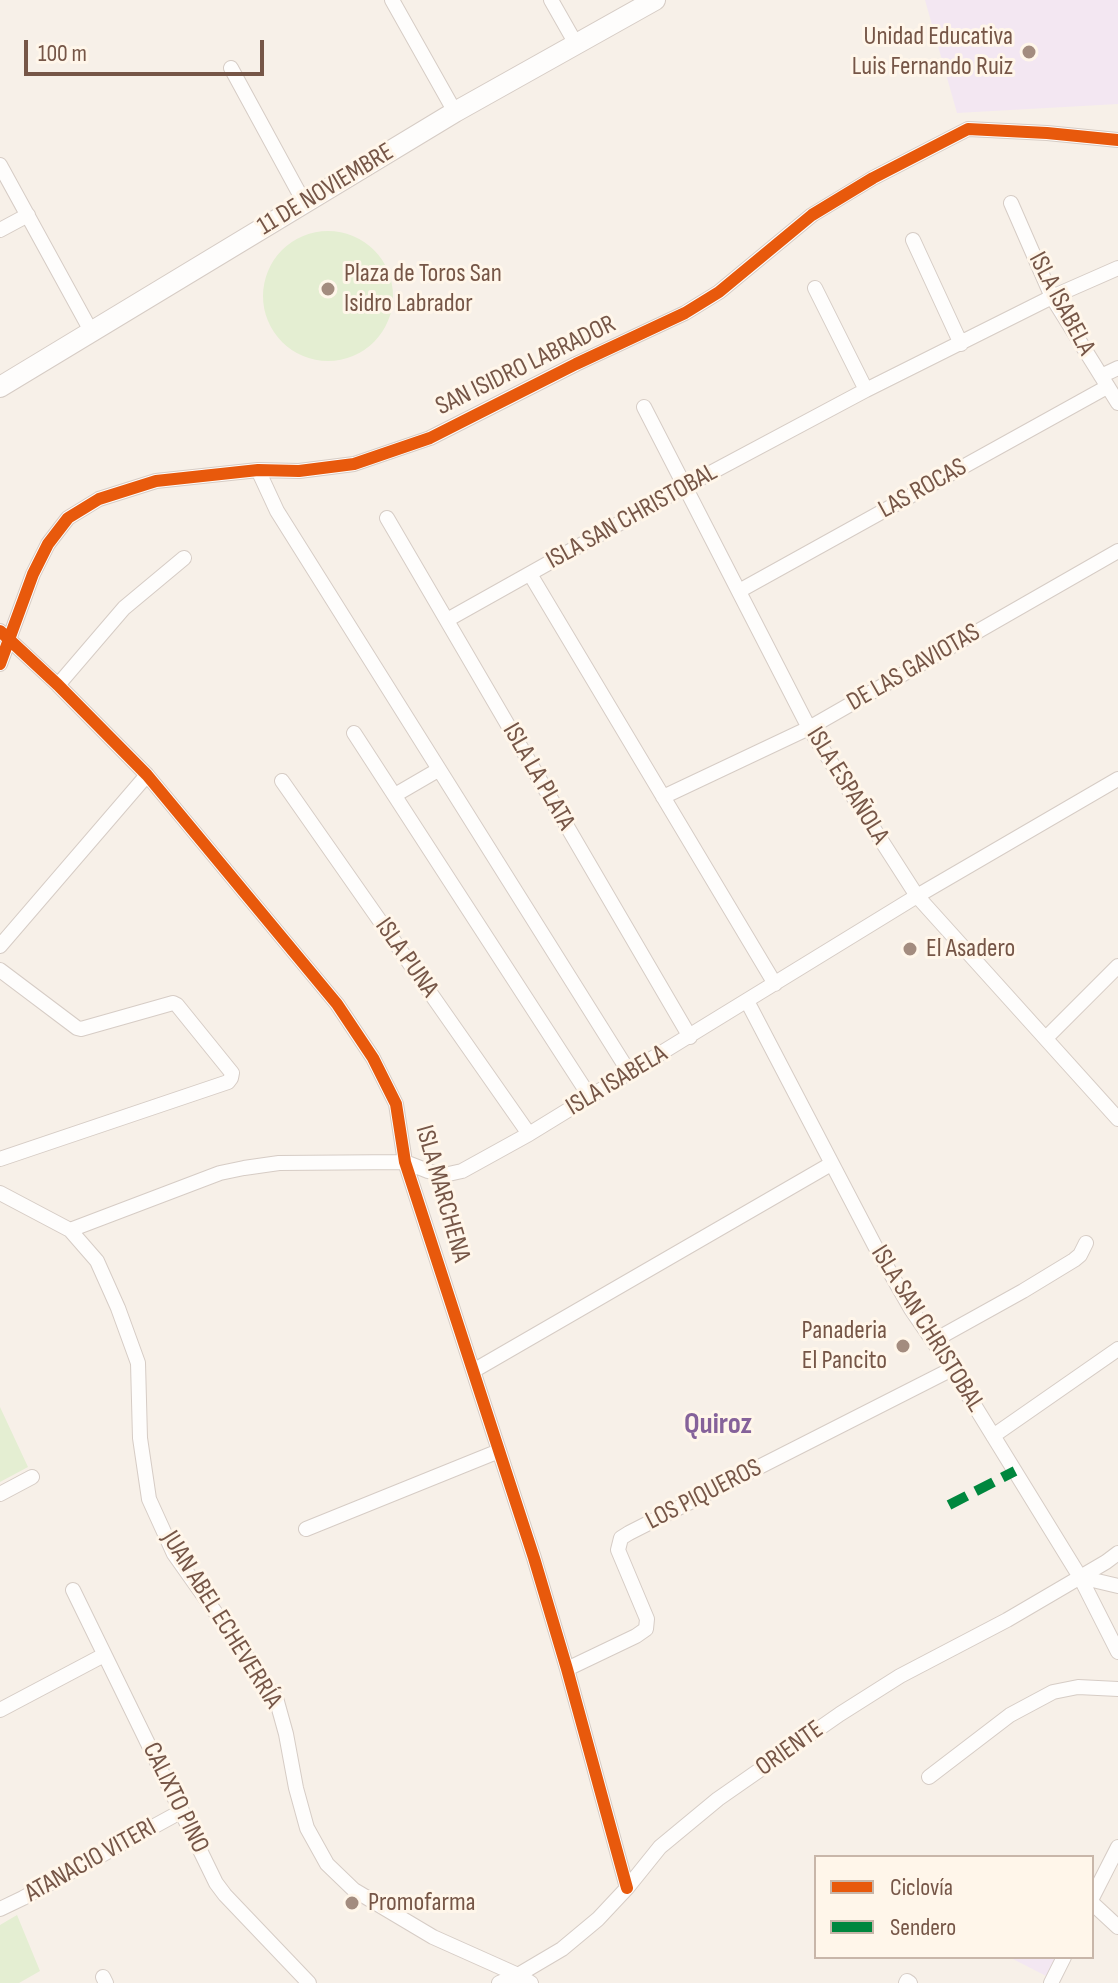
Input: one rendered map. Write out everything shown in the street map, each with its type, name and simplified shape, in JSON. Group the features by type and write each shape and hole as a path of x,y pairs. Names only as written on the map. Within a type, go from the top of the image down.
{"street":[{"path":"392,0 455,112"},
{"path":"551,0 576,44"},
{"name":"11 DE NOVIEMBRE","path":"0,387 455,112 655,0"},
{"path":"231,68 305,204"},
{"name":"SAN ISIDRO LABRADOR","path":"0,664 4,634 48,544 68,518 99,499 156,481 354,464 430,438 685,313 719,292 812,215 873,178 968,129 1118,140"},
{"path":"0,165 91,331"},
{"name":"ISLA ISABELA","path":"1011,203 1052,297 1118,403"},
{"path":"0,230 28,215"},
{"path":"913,240 961,344"},
{"name":"ISLA SAN CHRISTOBAL","path":"775,984 530,574 866,390 1052,297 1118,268"},
{"path":"815,288 866,390"},
{"name":"LAS ROCAS","path":"739,591 1104,382 1118,368"},
{"name":"ISLA ESPAÑOLA","path":"644,407 809,728 917,896 1118,1119"},
{"path":"258,470 277,511 629,1072"},
{"name":"ISLA LA PLATA","path":"387,518 690,1037"},
{"name":"DE LAS GAVIOTAS","path":"663,797 809,728 1118,551"},
{"path":"58,685 124,608 184,558"},
{"path":"447,620 530,574"},
{"name":"ISLA MARCHENA","path":"4,634 147,775 337,1004 373,1058 396,1104 405,1162 534,1558 627,1888"},
{"path":"354,733 590,1097"},
{"path":"395,795 438,770"},
{"path":"0,946 147,775"},
{"name":"ISLA ISABELA","path":"70,1230 220,1173 244,1168 279,1163 405,1162 444,1175 462,1171 690,1037 917,896 1118,779"},
{"name":"ISLA PUNA","path":"282,781 529,1134"},
{"path":"1046,1038 1118,966"},
{"path":"0,970 81,1029 169,1003 177,1005 232,1073 228,1082 0,1159"},
{"name":"ISLA SAN CHRISTOBAL","path":"747,1001 881,1257 1080,1577 1118,1652"},
{"path":"473,1371 831,1164"},
{"name":"JUAN ABEL ECHEVERRÍA","path":"0,1193 70,1230 97,1261 138,1363 140,1438 149,1499 174,1554 276,1698 307,1828 327,1864 354,1890 433,1937 525,1979"},
{"path":"933,1341 1074,1260 1086,1243"},
{"path":"993,1436 1118,1349"},
{"name":"LOS PIQUEROS","path":"567,1669 646,1629 647,1619 618,1550 621,1538 952,1369"},
{"path":"306,1529 499,1451"},
{"path":"0,1494 32,1477"},
{"name":"ORIENTE","path":"499,1983 525,1979 598,1919 660,1847 718,1799 840,1714 900,1676 1007,1620 1118,1553"},
{"path":"1080,1577 1118,1586"},
{"name":"CALIXTO PINO","path":"73,1590 216,1883 309,1983"},
{"path":"0,1710 104,1655"},
{"path":"929,1777 1010,1715 1053,1692 1078,1687 1118,1689"},
{"name":"ATANACIO VITERI","path":"0,1909 182,1811"},
{"path":"1094,1896 1118,1847"},
{"path":"1094,1902 1118,1927"},
{"path":"1051,1983 1063,1959"}],"shaded area":[{"name":"Unidad Educativa Luis Fernando Ruiz","path":"925,0 1118,0 1118,104 957,113"},
{"path":"1013,1959 1062,1959 1052,1979"}],"green space":[{"name":"Plaza de Toros San Isidro Labrador","path":"328,231 353,236 374,250 388,271 393,296 388,321 374,342 353,356 328,361 303,356 282,342 268,321 263,296 268,271 282,250 303,236"},
{"path":"0,1407 28,1467 0,1482"},
{"path":"17,1915 40,1971 19,1983 0,1983 0,1925"}],"marked path":[{"path":"949,1505 1015,1471"}],"cycle path":[{"path":"0,664 33,574 48,544 68,518 99,499 156,481 354,464 430,438 685,313 719,292 812,215 873,178 968,129 1118,140"},
{"path":"0,631 147,775 337,1004 373,1058 396,1104 405,1162 534,1558 627,1888"}],"place":[{"name":"Unidad Educativa Luis Fernando Ruiz","path":"1029,52"},
{"name":"Plaza de Toros San Isidro Labrador","path":"328,289"},
{"name":"El Asadero","path":"910,949"},
{"name":"Panaderia El Pancito","path":"903,1346"},
{"name":"Promofarma","path":"352,1903"}],"district":[{"name":"Quiroz","path":"718,1425"}]}
